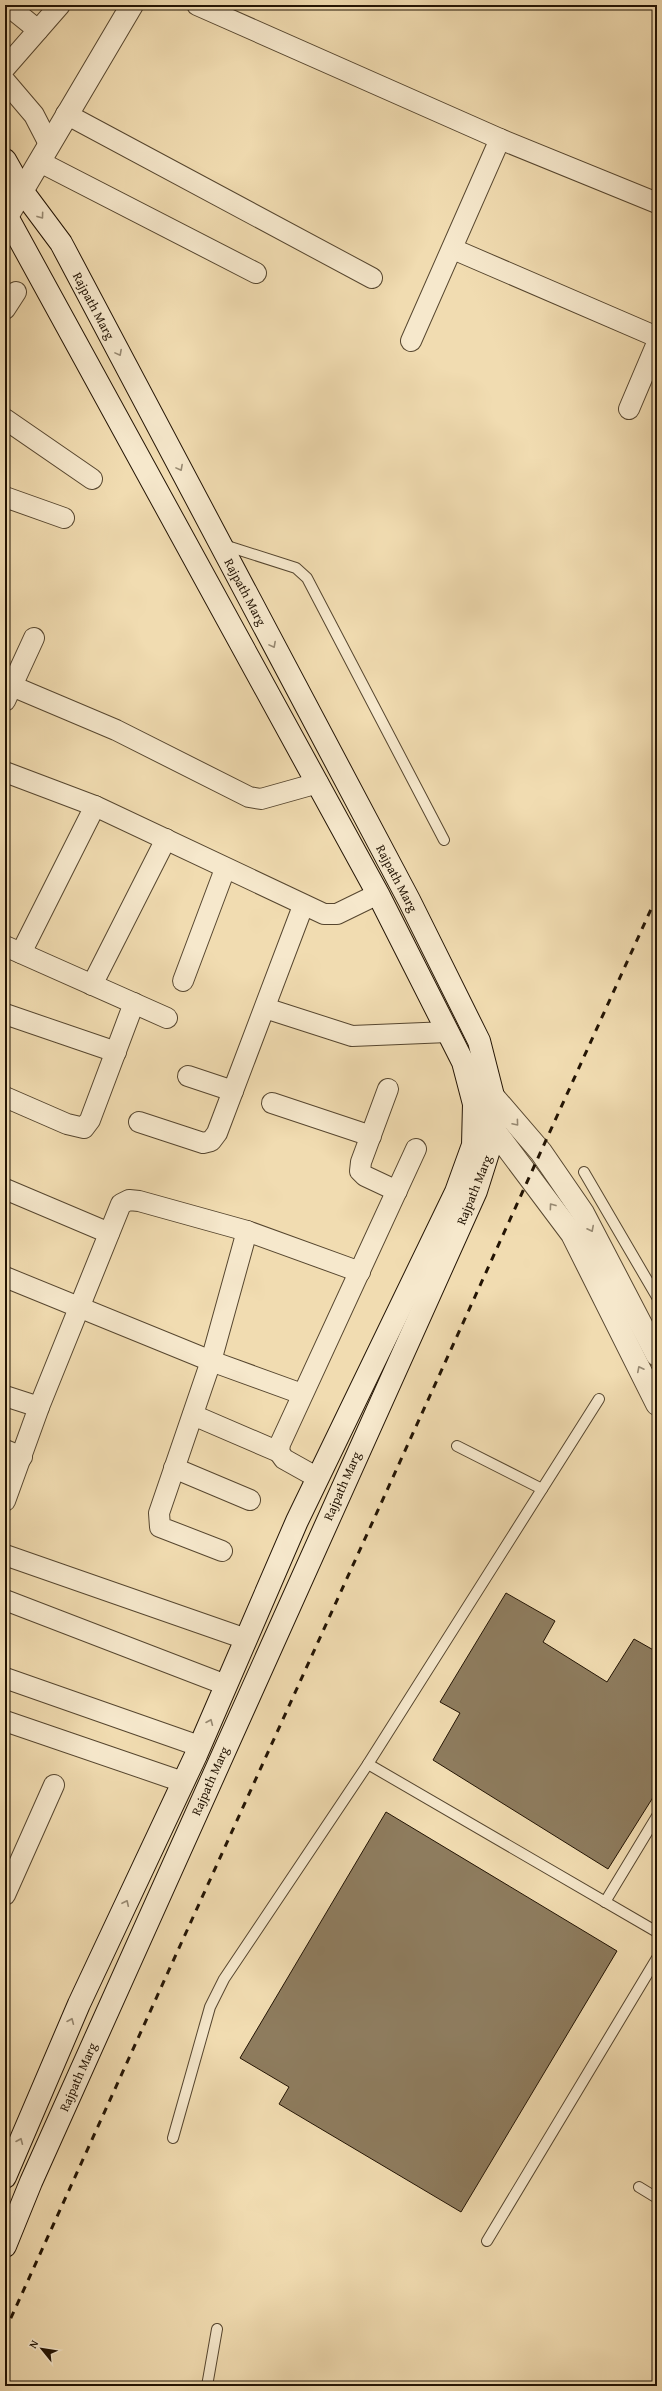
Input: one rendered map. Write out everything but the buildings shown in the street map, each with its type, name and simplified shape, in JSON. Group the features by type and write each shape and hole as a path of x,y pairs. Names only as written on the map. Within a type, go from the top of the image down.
{"main road":[{"path":"6,216 23,192 66,114 132,5"},
{"name":"Rajpath Marg","path":"5,160 23,192 61,243 409,900 479,1041 484,1100 473,1145 456,1192 318,1478 200,1746 78,2004 5,2177"},
{"name":"Rajpath Marg","path":"5,2246 31,2182 476,1191 495,1131 484,1100 463,1062 378,894 6,216"},
{"name":"Rajpath Marg","path":"484,1100 541,1152 583,1213 657,1355"},
{"path":"495,1131 572,1234 657,1404"}],"street":[{"path":"8,5 38,30"},
{"path":"5,68 60,5"},
{"path":"197,5 500,139 657,203"},
{"path":"5,81 34,115 45,153 256,273"},
{"path":"66,114 372,278"},
{"path":"411,341 453,249 500,139"},
{"path":"453,249 657,337"},
{"path":"5,309 16,292"},
{"path":"630,409 657,343"},
{"path":"5,419 92,479"},
{"path":"5,497 64,518"},
{"path":"34,638 7,695 116,730 249,797 261,799 318,783"},
{"path":"5,772 95,806 304,906 324,914 337,914 378,894"},
{"path":"95,806 11,953 92,985 168,1018"},
{"path":"92,985 166,839"},
{"path":"183,981 225,868"},
{"path":"139,1122 203,1143 211,1141 217,1133 304,906"},
{"path":"5,1097 72,1126 84,1128 90,1120 134,1003"},
{"path":"265,1008 352,1036 448,1032"},
{"path":"5,1014 116,1052"},
{"path":"188,1076 233,1091"},
{"path":"388,1089 370,1136 360,1171 365,1176 397,1191"},
{"path":"272,1104 370,1136"},
{"path":"279,1452 280,1444 302,1394 416,1149"},
{"path":"5,1189 109,1232"},
{"path":"5,1501 14,1454 39,1407 109,1232 122,1204 129,1200 247,1231 360,1272"},
{"path":"222,1551 160,1527 159,1513 211,1361 247,1231"},
{"path":"5,1276 78,1308 211,1361 302,1394"},
{"path":"5,1396 39,1407"},
{"path":"193,1415 279,1452 284,1459 318,1478"},
{"path":"174,1468 250,1500"},
{"path":"5,1555 246,1639"},
{"path":"5,1600 226,1684"},
{"path":"5,1678 200,1746"},
{"path":"5,1721 183,1782"},
{"path":"5,1895 54,1785"}],"lane":[{"path":"220,544 296,568 307,578 444,840"},
{"path":"584,1172 657,1297"},
{"path":"173,2138 210,2007 224,1979 368,1764 599,1399"},
{"path":"456,1446 542,1489"},
{"path":"368,1764 657,1932"},
{"path":"605,1902 657,1816"},
{"path":"487,2241 657,1958"},
{"path":"639,2187 657,2198"},
{"path":"207,2386 217,2329"}],"railway":[{"path":"5,2331 657,896"}]}
